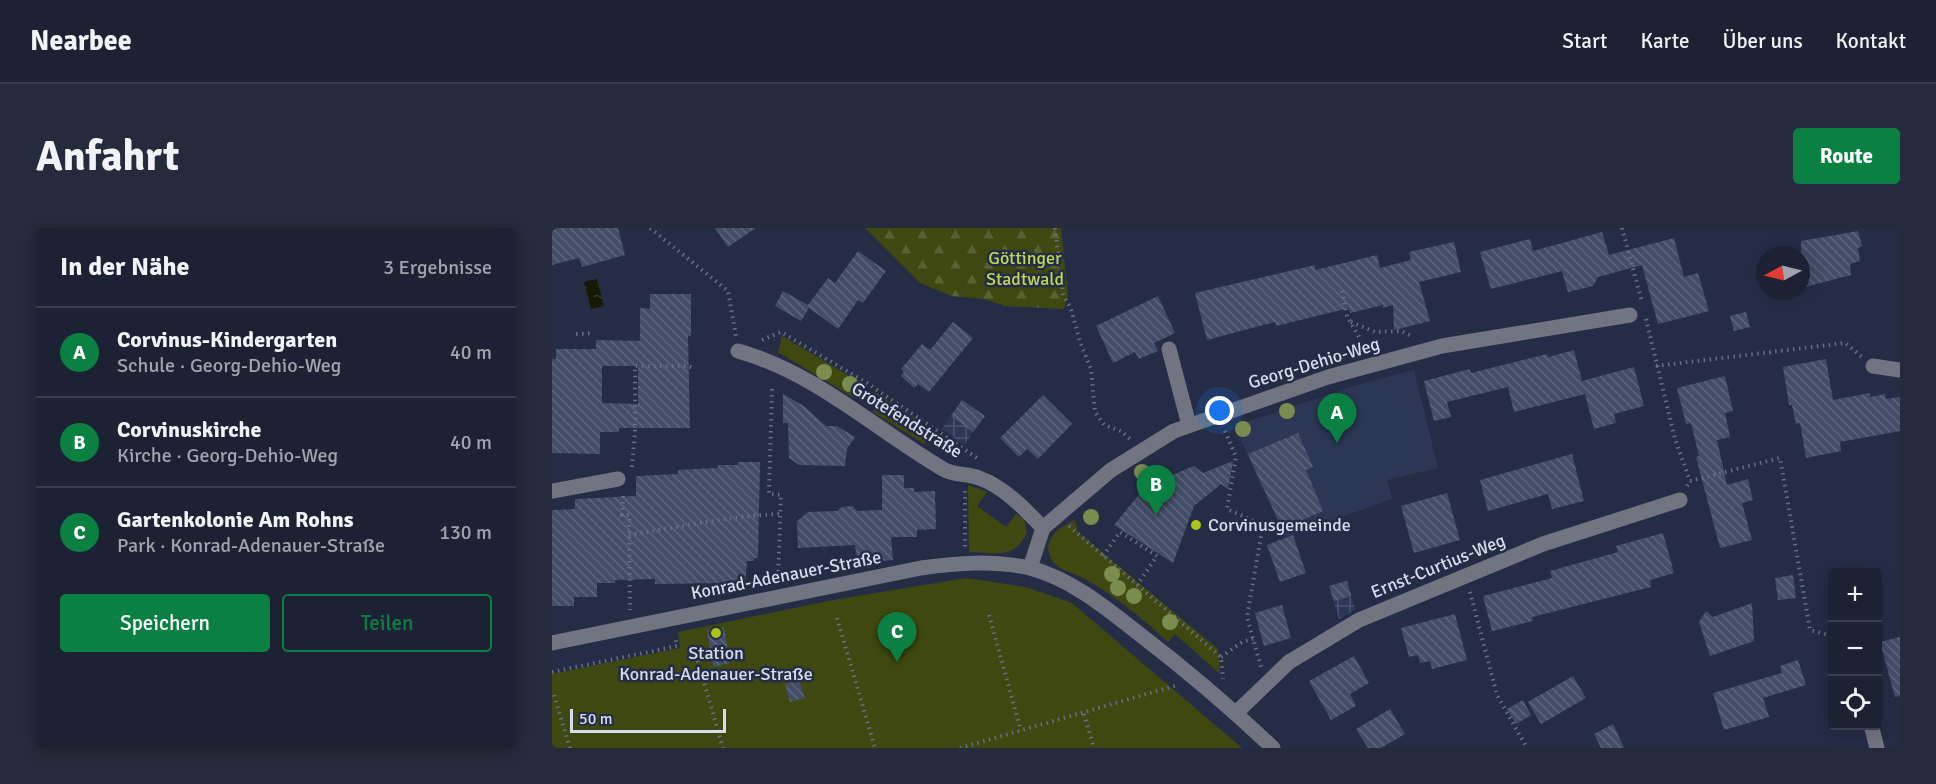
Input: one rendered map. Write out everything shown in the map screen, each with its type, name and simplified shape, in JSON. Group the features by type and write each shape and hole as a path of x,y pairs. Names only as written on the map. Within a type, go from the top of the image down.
{"street":[{"name":"Georg-Dehio-Weg","path":"1043,528 1111,470 1174,431 1219,413 1328,377 1442,346 1637,313"},
{"path":"1169,349 1189,425"},
{"name":"Grotefendstraße","path":"738,351 784,367 858,411 945,470 990,483 1027,512 1043,528"},
{"path":"1873,366 1900,370"},
{"path":"552,491 618,478"},
{"name":"Ernst-Curtius-Weg","path":"1236,713 1289,662 1359,620 1543,544 1680,500"},
{"path":"1043,528 1030,568 1074,585 1194,675 1273,748"},
{"name":"Konrad-Adenauer-Straße","path":"552,643 921,567 966,562 1030,568"},
{"path":"1872,730 1877,748"}],"path":[{"path":"650,228 728,291 738,351 780,332 867,383 978,459 971,476 966,562"},
{"path":"1055,228 1063,294 1071,309 1080,342 1091,369 1095,412 1104,425 1128,436 1138,454"},
{"path":"1622,228 1642,301"},
{"path":"1342,291 1351,322 1359,337"},
{"path":"1637,313 1656,366 1690,481 1680,500"},
{"path":"1351,322 1375,332 1401,331"},
{"path":"576,334 593,333"},
{"path":"1656,366 1845,343 1873,366"},
{"path":"632,467 635,433 635,366 688,366 695,369"},
{"path":"772,389 769,494 781,495 778,598"},
{"path":"1219,413 1236,457 1227,509 1263,525 1247,617 1260,666"},
{"path":"1690,481 1780,458 1810,630 1828,635"},
{"path":"622,507 622,515 629,515 630,599"},
{"path":"629,535 719,522 736,517 780,514"},
{"path":"1057,516 1221,657 1223,684"},
{"path":"1103,556 1120,532 1157,556 1137,585"},
{"path":"1466,577 1497,695 1527,748"},
{"path":"989,615 1021,731"},
{"path":"552,672 676,646 671,618"},
{"path":"837,618 875,748"},
{"path":"1221,657 1242,642 1253,639"},
{"path":"696,655 723,748"},
{"path":"960,748 1172,689 1194,675"},
{"path":"554,695 570,748"},
{"path":"1084,714 1094,748"}],"shaded area":[{"path":"1414,370 1438,468 1387,480 1392,499 1286,537 1274,508 1274,486 1263,491 1235,426 1360,384"},
{"path":"962,400 985,416 964,445 942,429"},
{"path":"1347,581 1355,610 1339,619 1329,586"}],"green space":[{"name":"Göttinger Stadtwald","path":"865,228 1061,228 1068,294 1064,309 1005,306 985,299 952,296 920,283"},
{"path":"782,336 866,386 854,398 778,352"},
{"path":"875,392 936,433 924,444 873,412"},
{"path":"968,485 987,492 977,506 1006,527 1016,514 1024,519 1027,533 1015,548 1003,553 969,552"},
{"path":"1075,520 1078,532 1218,649 1220,674 1175,634 1168,642 1105,591 1053,562 1048,548 1050,541 1057,531"},
{"path":"966,578 1026,587 1072,603 1242,748 552,748 552,674 680,648 678,632 833,600"}],"water":[{"path":"597,279 604,306 591,309 584,282"}],"building":[{"path":"552,228 618,228 625,255 582,267 579,258 552,265"},
{"path":"715,228 756,228 728,247"},
{"path":"1858,231 1862,246 1858,248 1860,261 1850,264 1851,275 1810,286 1810,246 1801,246 1801,241"},
{"path":"1602,232 1609,255 1674,238 1684,277 1698,273 1709,311 1658,324 1642,265 1598,277 1593,286 1568,292 1562,271 1491,289 1480,252 1530,239 1533,251"},
{"path":"1454,242 1461,272 1419,282 1430,321 1394,330 1393,305 1383,308 1383,305 1350,313 1349,308 1276,326 1275,322 1207,340 1195,293 1315,265 1315,270 1377,255 1380,268 1411,260 1409,252"},
{"path":"858,251 886,271 863,303 858,300 838,329 809,308 801,321 775,306 783,291 808,305 828,278 835,283"},
{"path":"650,294 691,294 691,336 688,336 690,428 619,428 619,432 600,432 600,454 552,453 552,359 556,359 556,349 596,349 596,340 640,341 640,308 650,309","holes":["602,366 638,366 638,404 602,403"]},
{"path":"1158,296 1175,333 1154,343 1158,351 1139,359 1135,352 1113,363 1096,326"},
{"path":"1746,312 1750,327 1734,331 1730,316"},
{"path":"953,322 973,338 929,392 918,384 914,388 901,376 904,372 901,369 922,344 930,350"},
{"path":"1574,350 1582,381 1634,367 1644,406 1614,414 1616,423 1594,429 1585,394 1514,412 1508,387 1447,402 1451,417 1434,421 1424,381 1470,369 1471,373 1547,354 1548,357"},
{"path":"1826,359 1833,400 1870,393 1870,397 1885,394 1886,399 1900,397 1900,431 1840,442 1841,451 1806,458 1800,423 1796,424 1792,405 1789,405 1783,367"},
{"path":"1725,376 1733,411 1725,413 1730,437 1717,440 1727,485 1748,479 1753,500 1742,503 1752,540 1720,548 1696,457 1699,456 1691,423 1686,424 1677,388"},
{"path":"783,394 804,406 826,426 837,426 855,437 847,449 845,466 799,465 789,458 788,423 783,423"},
{"path":"1043,395 1072,424 1038,459 1027,449 1019,457 1000,438"},
{"path":"962,400 985,416 973,432 951,416"},
{"path":"1298,433 1313,467 1306,470 1323,511 1282,529 1248,454"},
{"path":"1572,454 1584,501 1552,509 1548,494 1488,511 1480,480"},
{"path":"1233,461 1228,489 1221,484 1194,506 1173,563 1114,525 1146,486 1194,466 1203,473"},
{"path":"738,462 760,462 758,558 754,558 754,561 747,561 745,586 725,587 725,583 655,584 655,579 615,580 615,583 597,583 597,597 574,597 574,606 552,606 552,510 575,509 575,499 636,496 636,476 678,474 678,470 718,468 718,465 738,465"},
{"path":"882,475 904,475 904,488 914,488 914,492 935,491 936,529 917,530 917,537 891,537 893,560 870,562 870,558 857,559 855,545 798,548 797,521 808,512 837,511 842,507 853,506 857,511 882,510"},
{"path":"1447,493 1460,540 1414,553 1401,506"},
{"path":"1663,533 1674,573 1650,580 1651,587 1532,617 1533,621 1492,631 1483,596 1552,578 1550,571 1618,552 1616,546"},
{"path":"1293,535 1306,573 1280,582 1267,545"},
{"path":"1793,575 1796,598 1778,600 1775,578"},
{"path":"1347,581 1351,596 1334,601 1329,586"},
{"path":"1752,603 1754,641 1710,656 1699,622 1706,611 1713,617"},
{"path":"1282,605 1291,638 1264,646 1255,613"},
{"path":"1455,614 1467,660 1432,669 1430,661 1420,663 1418,655 1409,657 1401,628"},
{"path":"724,627 730,663 713,667 707,630"},
{"path":"1900,637 1900,696 1895,697 1882,642"},
{"path":"1354,656 1369,683 1350,694 1356,706 1331,720 1309,681"},
{"path":"1798,660 1806,685 1763,698 1769,717 1724,730 1713,693 1782,673 1780,666"},
{"path":"1573,676 1586,698 1541,724 1528,702"},
{"path":"799,680 805,698 790,702 785,684"},
{"path":"1523,700 1531,715 1516,724 1507,709"},
{"path":"1390,709 1405,734 1381,748 1368,748 1356,729"},
{"path":"1613,724 1624,748 1601,748 1594,734"}],"place":[{"name":"Corvinus-Kindergarten","path":"1337,443"},
{"name":"Corvinuskirche","path":"1156,515"},
{"name":"Corvinusgemeinde","path":"1196,525"},
{"name":"Station Konrad-Adenauer-Straße","path":"716,633"},
{"name":"Gartenkolonie Am Rohns","path":"897,662"}]}
